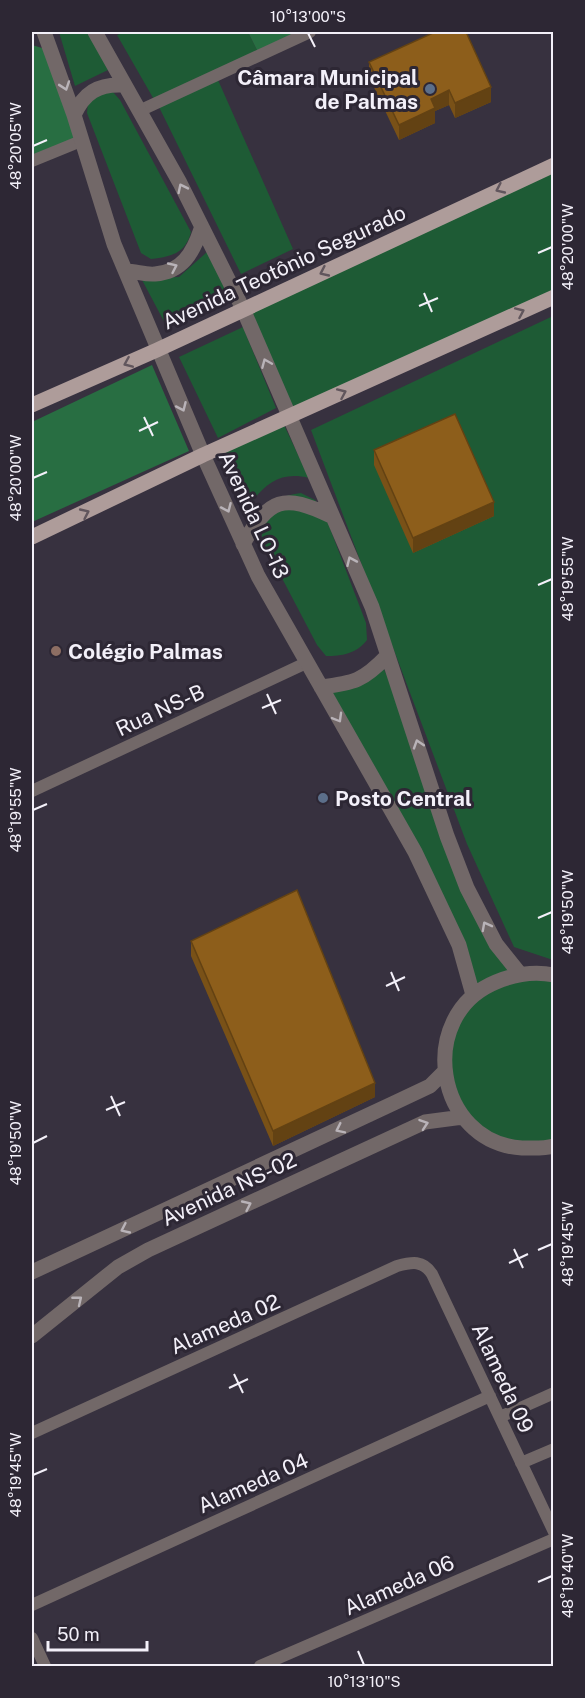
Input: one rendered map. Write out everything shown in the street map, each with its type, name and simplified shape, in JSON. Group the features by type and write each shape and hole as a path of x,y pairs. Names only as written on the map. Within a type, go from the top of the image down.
{"main road":[{"name":"Avenida Teotônio Segurado","path":"32,405 157,350 554,165"},
{"path":"32,537 203,455 554,297"}],"street":[{"name":"Avenida LO-13","path":"44,32 126,271 157,350 203,455 258,576 415,852 459,945 473,995"},
{"path":"95,32 122,85 180,183 201,230 243,309 372,608 447,836 467,888 496,944 520,974"},
{"path":"139,111 310,32"},
{"path":"74,115 80,101 90,92 100,86 122,85"},
{"path":"32,161 81,141"},
{"path":"126,271 157,274 179,266 194,251 201,230"},
{"path":"243,544 257,520 286,501 305,504 331,516"},
{"path":"321,687 346,684 369,675 387,656"},
{"name":"Rua NS-B","path":"32,791 306,663"},
{"path":"554,975 538,972 520,974 486,986 473,995 449,1029 444,1044 445,1071 452,1097 463,1118 477,1130 501,1144 547,1147 554,1162"},
{"name":"Avenida NS-02","path":"32,1272 430,1086 445,1071"},
{"name":"Avenida NS-02","path":"32,1336 118,1267 148,1250 425,1122 463,1118"},
{"name":"Alameda 02","path":"32,1433 397,1266 419,1263 428,1267 432,1274"},
{"name":"Alameda 09","path":"432,1274 554,1532"},
{"path":"500,1417 554,1393"},
{"name":"Alameda 04","path":"32,1605 490,1396"},
{"path":"521,1463 554,1449"},
{"name":"Alameda 06","path":"260,1666 554,1539"},
{"path":"32,1638 45,1666"}],"green space":[{"path":"59,32 88,32 108,70 75,86"},
{"path":"126,32 248,32 258,52 156,103 117,35"},
{"path":"248,32 303,32 258,52"},
{"path":"32,45 52,51 81,141 32,161"},
{"path":"218,80 293,249 241,274 159,107"},
{"path":"112,91 120,100 191,232 185,245 177,253 151,259 141,253 87,113 88,102 98,94"},
{"path":"553,166 553,297 289,417 249,308"},
{"path":"207,252 231,301 167,327 141,278 179,277"},
{"path":"553,316 553,960 514,947 467,844 311,430"},
{"path":"243,327 276,408 218,438 179,357"},
{"path":"152,365 189,451 32,522 32,422"},
{"path":"284,425 309,478 290,476 274,481 261,491 249,506 224,453"},
{"path":"301,493 315,500 323,510 366,623 367,640 363,645 348,653 326,656 317,645 262,540 263,520 270,506 282,498"},
{"path":"380,661 413,729 452,860 520,974 553,978 553,1143 513,1147 477,1130 445,1071 456,1017 473,995 454,933 321,687 357,680"}],"building":[{"name":"Câmara Municipal de Palmas","path":"435,32 466,32 491,87 455,103 449,90 431,99 435,108 399,125 369,62"},
{"path":"455,414 494,502 413,538 374,450"},
{"path":"297,890 375,1083 273,1131 191,941"}],"place":[{"name":"Câmara Municipal de Palmas","path":"430,89"},
{"name":"Colégio Palmas","path":"56,651"},
{"name":"Posto Central","path":"323,798"}]}
